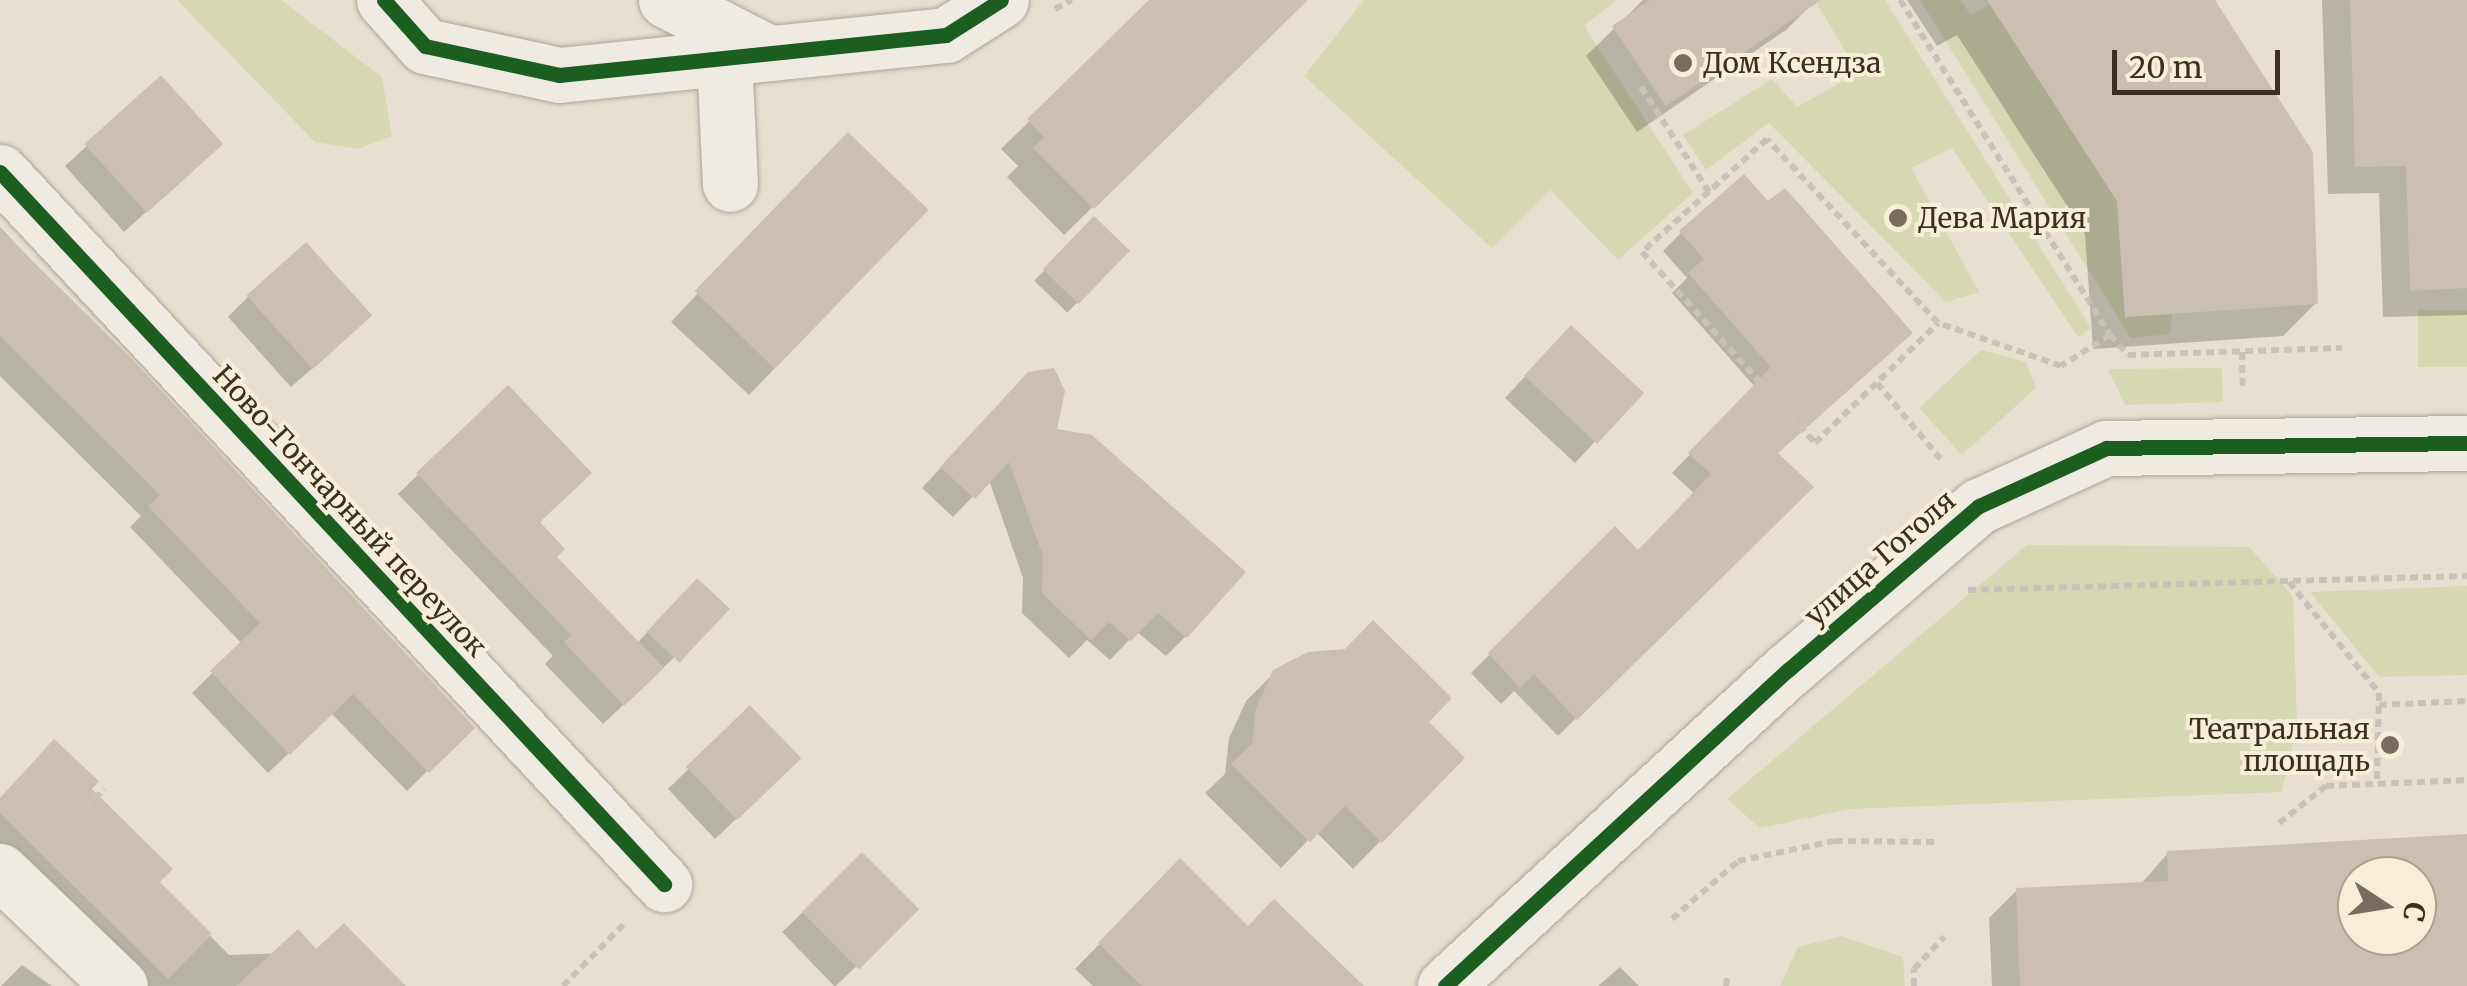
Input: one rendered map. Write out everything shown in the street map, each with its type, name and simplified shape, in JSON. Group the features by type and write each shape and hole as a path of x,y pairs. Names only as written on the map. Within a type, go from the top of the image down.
{"street":[{"path":"384,0 425,46 559,74 946,36 1001,0"},
{"path":"666,0 746,55"},
{"path":"730,184 746,55"},
{"name":"Ново-Гончарный переулок","path":"0,172 664,884"},
{"name":"улица Гоголя","path":"1445,986 1877,593 1979,506 2106,448 2467,443"},
{"path":"22,863 120,986"}],"path":[{"path":"1900,0 2110,335 2128,355 2342,348"},
{"path":"1641,87 1709,192"},
{"path":"1938,323 1814,443 1642,252 1766,140 1938,323 2061,366 2110,335"},
{"path":"1877,383 1908,419"},
{"path":"1877,593 2467,576"},
{"path":"2288,581 2379,693 2377,784"},
{"path":"2379,705 2467,702"},
{"path":"2280,824 2326,786 2467,780"},
{"path":"22,863 104,789"},
{"path":"1672,919 1738,861 1835,841 1939,842"},
{"path":"563,986 664,884"},
{"path":"1914,986 1914,969 1944,937"}],"green space":[{"path":"177,0 281,0 382,77 392,136 358,149 315,142"},
{"path":"1364,0 1617,0 1584,26 1693,193 1618,260 1550,190 1492,248 1304,76"},
{"path":"1815,0 1885,0 2091,328 2078,337 1952,148 1911,168 1979,292 1946,302 1769,123 1706,170 1683,135 1772,79 1797,107 1858,73"},
{"path":"1920,0 1960,0 1971,15 1990,4 2117,201 2125,317 2172,314 2170,334 2131,338"},
{"path":"2418,310 2467,310 2467,367 2418,367"},
{"path":"1981,350 2026,362 2036,388 1962,455 1919,408"},
{"path":"2222,368 2223,402 2125,405 2108,369"},
{"path":"2027,545 2249,547 2293,596 2297,725 2282,792 1850,809 1760,828 1727,799"},
{"path":"2467,586 2467,675 2379,677 2310,592"},
{"path":"1841,936 1903,957 1905,986 1780,986 1798,947"}],"building":[{"path":"1149,0 1308,0 1094,209 1033,148 1044,137 1027,119"},
{"name":"Дом Ксендза","path":"1650,0 1821,0 1666,106 1612,26"},
{"path":"1987,0 2215,0 2313,152 2318,304 2125,317 2117,201"},
{"path":"2350,0 2467,0 2467,288 2410,291 2406,166 2355,167"},
{"path":"161,75 223,144 147,213 84,144"},
{"path":"848,132 929,210 775,369 694,291"},
{"path":"1744,174 1768,201 1785,188 1913,333 1778,453 1814,487 1577,720 1534,674 1520,688 1488,653 1615,526 1638,550 1711,474 1688,453 1771,367 1688,273 1704,259 1679,231"},
{"path":"1094,216 1130,251 1079,304 1043,269"},
{"path":"0,229 128,355 475,728 429,773 353,694 290,755 210,671 260,623 148,506 160,495 0,336"},
{"path":"306,242 372,316 313,369 247,296"},
{"path":"1571,325 1644,393 1597,444 1524,375"},
{"path":"1054,368 1065,391 1057,429 1092,435 1246,572 1187,638 1158,613 1131,641 1109,622 1091,640 1042,593 1043,556 1009,462 975,499 940,467 1028,372"},
{"path":"508,385 592,473 540,522 565,549 557,557 664,668 624,706 564,642 571,635 416,473"},
{"path":"697,578 730,609 679,663 647,632"},
{"path":"1373,620 1452,698 1429,722 1465,758 1382,843 1345,806 1310,842 1231,764 1252,744 1256,708 1273,670 1308,652 1345,649"},
{"path":"750,705 801,758 737,820 686,767"},
{"path":"54,739 99,781 92,789 173,869 160,882 212,934 168,979 0,813 0,798"},
{"path":"2467,834 2467,986 2020,986 2016,888 2168,881 2167,851"},
{"path":"862,852 919,909 859,969 802,912"},
{"path":"1180,858 1248,926 1274,899 1364,986 1142,986 1098,943"},
{"path":"344,923 406,986 236,986 298,929 316,949"}],"cycle path":[{"path":"384,0 425,46 559,75 946,35 1001,0"},
{"path":"0,172 664,884"},
{"path":"1445,986 1788,670 1979,506 2106,448 2467,443"}],"place":[{"name":"Дом Ксендза","path":"1683,63"},
{"name":"Дева Мария","path":"1898,218"},
{"name":"Театральная площадь","path":"2390,745"}]}
